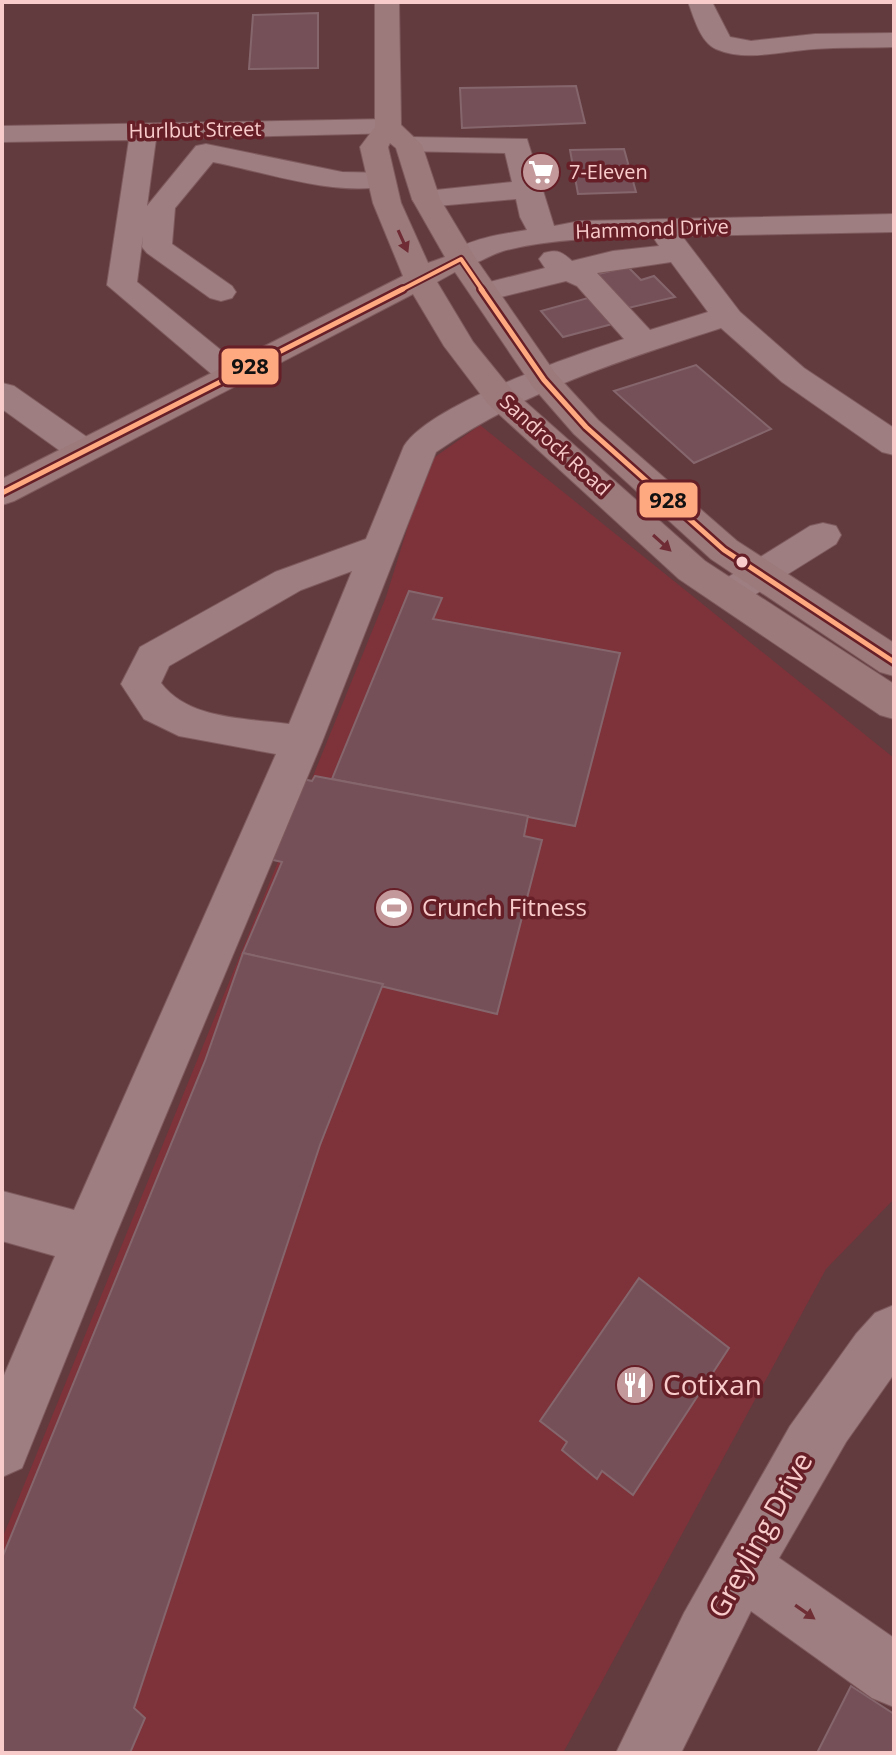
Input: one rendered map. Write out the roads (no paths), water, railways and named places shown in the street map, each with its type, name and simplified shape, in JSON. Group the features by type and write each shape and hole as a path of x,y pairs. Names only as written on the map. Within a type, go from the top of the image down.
{"main road":[{"name":"Sandrock Road","path":"387,2 388,127 374,147 387,203 419,278 460,346 500,397 692,570 745,584 894,662"},
{"path":"388,127 409,145"},
{"name":"Sandrock Road","path":"409,145 426,199 461,259 544,380 586,427 724,550 745,584 894,704"},
{"name":"Hammond Drive","path":"2,493 461,259"}],"street":[{"path":"700,2 713,33 722,43 751,48 815,41 894,40"},
{"name":"Hurlbut Street","path":"2,134 144,131 207,141 388,127"},
{"path":"144,131 122,285 232,375"},
{"path":"221,292 157,247 161,207 207,141 342,180 381,179"},
{"path":"409,145 517,145 539,235 560,267 588,280 645,344"},
{"path":"426,199 527,189"},
{"path":"885,223 889,253"},
{"name":"Hammond Drive","path":"461,259 495,244 539,235 670,240 885,223"},
{"path":"485,292 613,260 670,240 727,316 793,375 894,444"},
{"path":"2,1448 88,1239 302,742 421,446 451,423 500,397 727,316"},
{"path":"2,393 82,450"},
{"path":"745,584 823,535"},
{"path":"302,742 193,725 158,708 141,684 154,657 288,581 383,546"},
{"path":"2,1216 88,1239"},
{"name":"Greyling Drive","path":"648,1753 680,1683 810,1444 876,1351 894,1332"},
{"path":"741,1567 894,1676"}],"place":[{"name":"7-Eleven","path":"541,172"},
{"name":"Crunch Fitness","path":"394,908"},
{"name":"Cotixan","path":"635,1385"}]}
